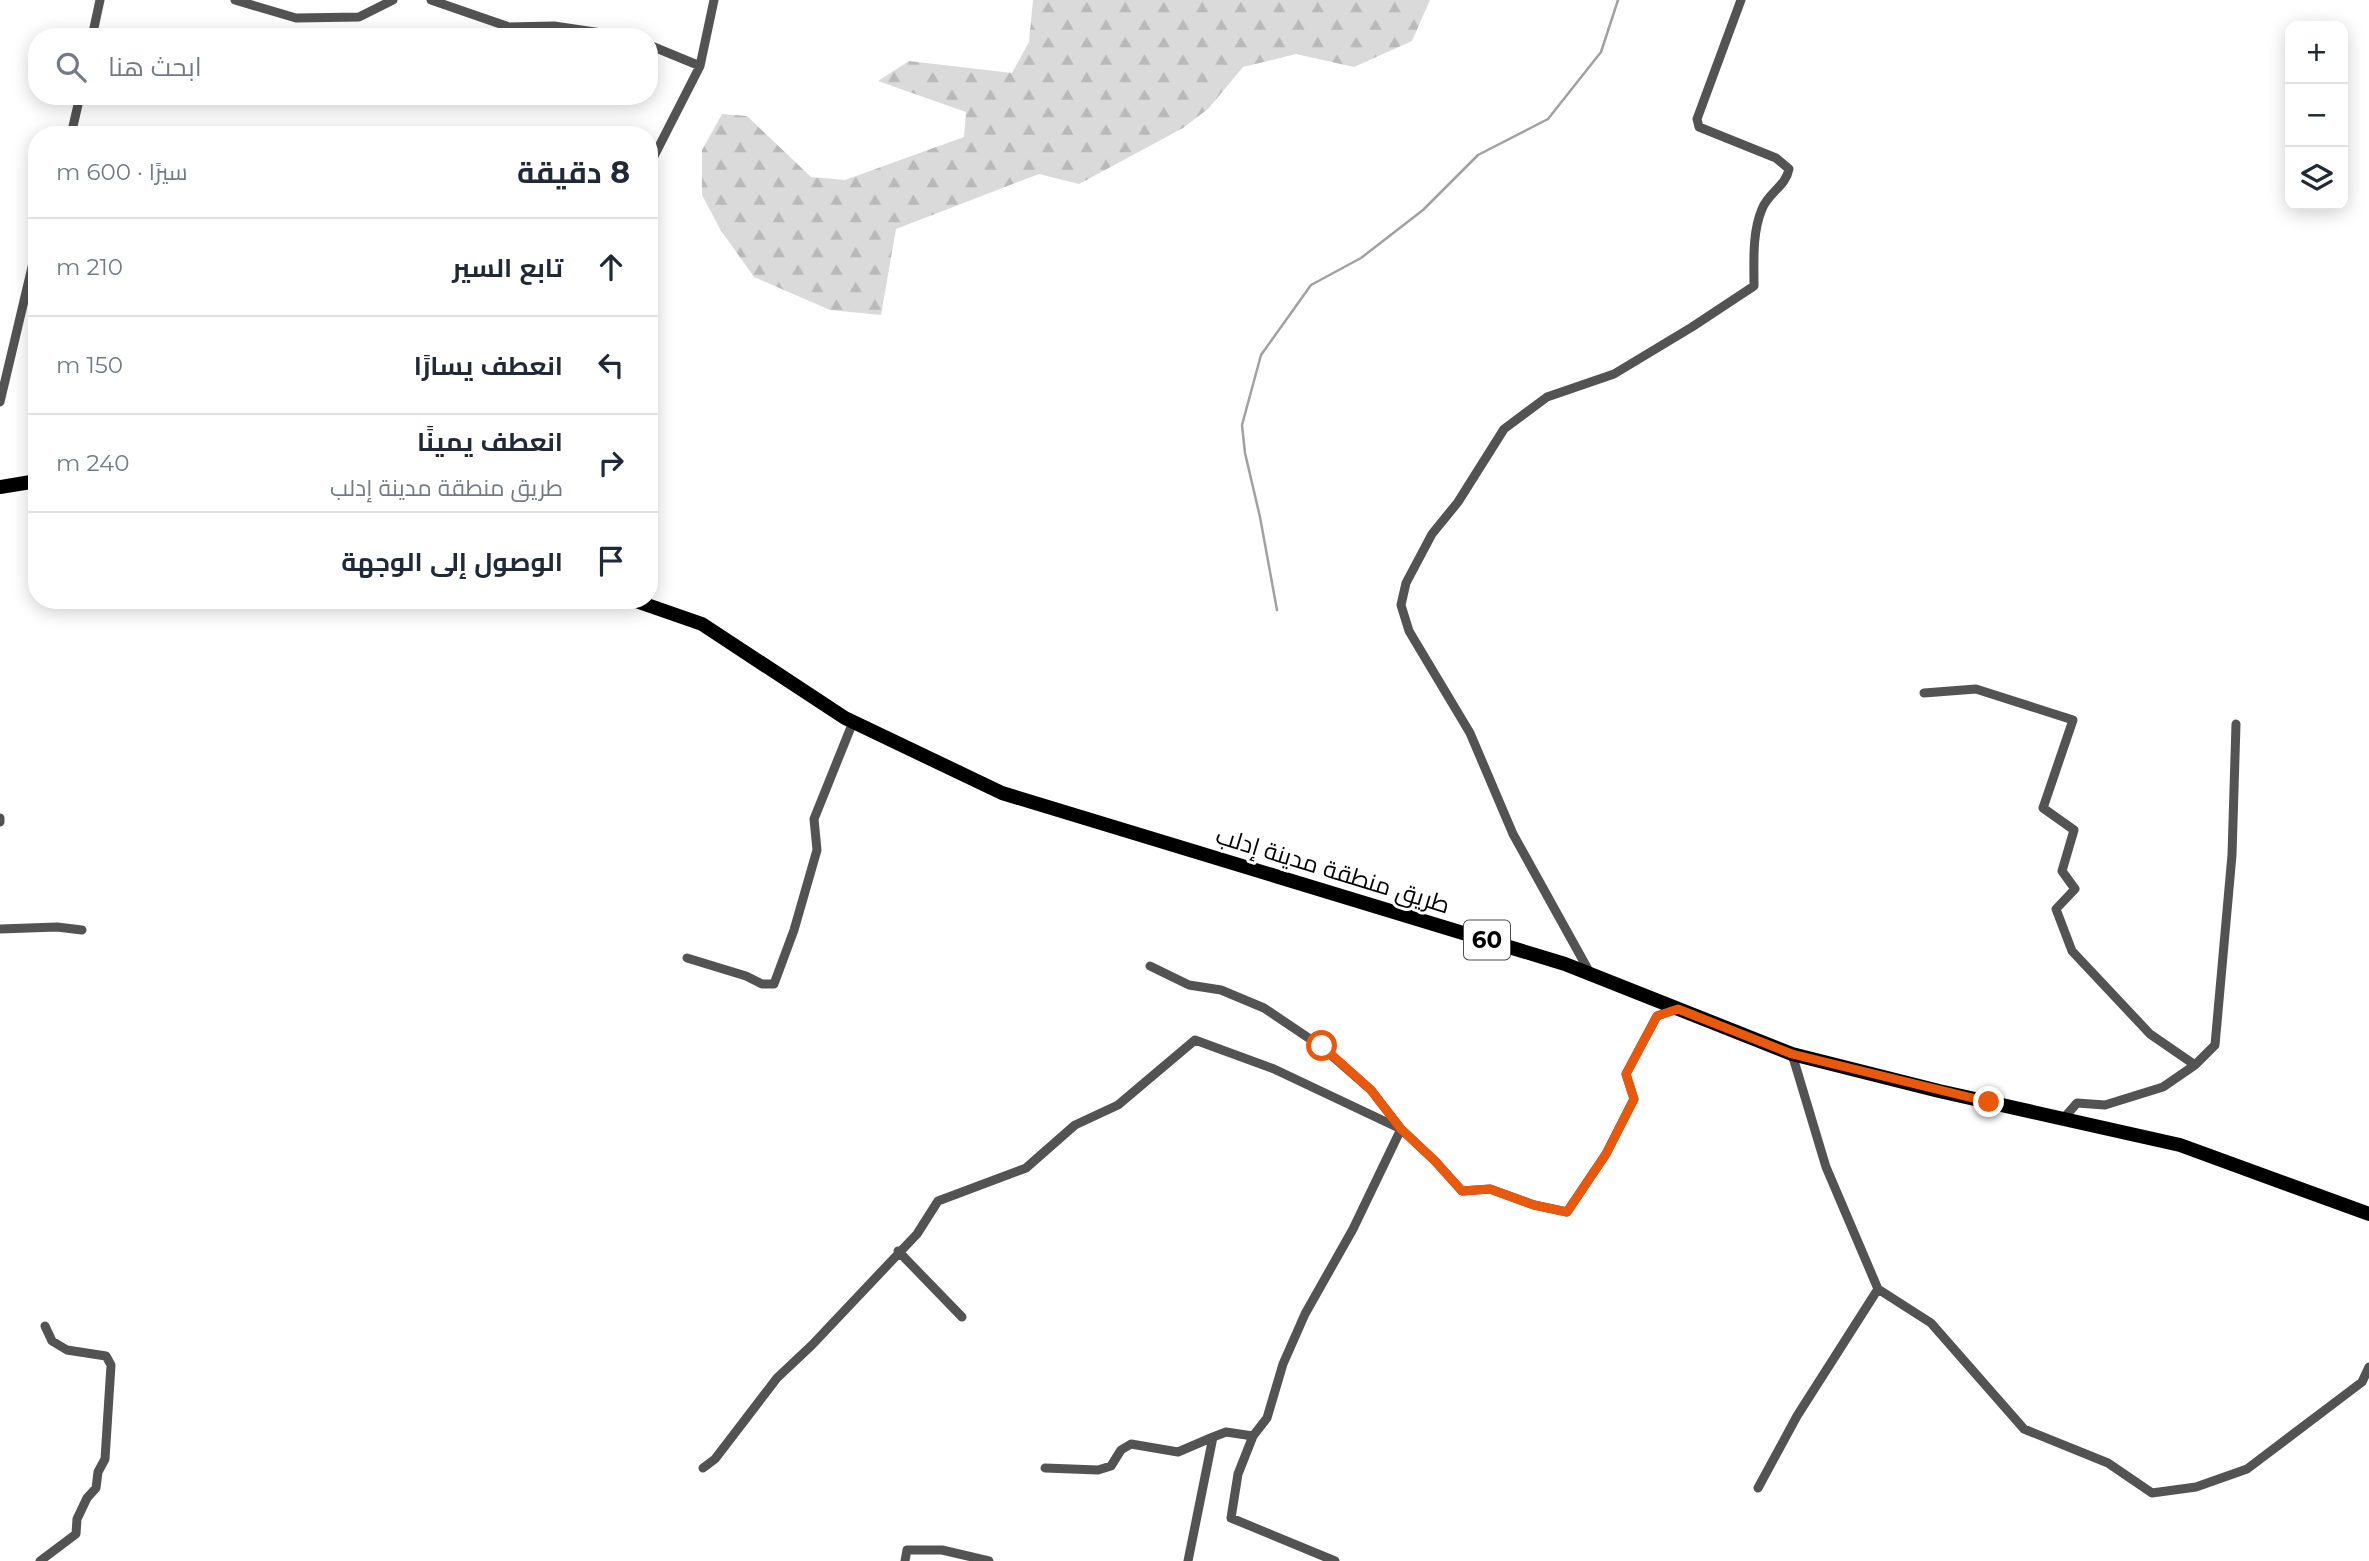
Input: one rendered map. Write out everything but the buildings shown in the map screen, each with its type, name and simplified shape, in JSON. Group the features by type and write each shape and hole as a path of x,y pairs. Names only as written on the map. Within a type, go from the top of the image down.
{"main road":[{"path":"0,486 28,482"},
{"name":"طريق منطقة مدينة إدلب","path":"658,609 702,624 853,722 1002,793 1552,960 1792,1054 1939,1091 2180,1145 2369,1214"}],"street":[{"path":"94,28 100,0"},
{"path":"235,0 296,18 359,17 393,0"},
{"path":"432,0 509,27 568,28"},
{"path":"658,148 700,66 714,0"},
{"path":"1591,974 1513,834 1470,733 1409,631 1401,605 1406,583 1432,534 1458,502 1504,429 1547,397 1614,374 1754,286 1754,246 1762,208 1787,178 1789,169 1776,158 1699,127 1697,119 1741,0"},
{"path":"658,49 700,66"},
{"path":"73,126 78,105"},
{"path":"0,402 28,284"},
{"path":"1924,693 1976,689 2073,720 2043,808 2074,830 2062,871 2075,889 2056,909 2072,951 2150,1034 2195,1065"},
{"path":"687,958 746,976 761,984 774,984 794,930 817,850 814,819 853,722"},
{"path":"2063,1119 2077,1103 2105,1105 2163,1087 2195,1065 2215,1045 2232,855 2236,724"},
{"path":"0,929 57,927 82,930"},
{"path":"1150,966 1189,985 1221,990 1264,1008 1322,1046 1371,1090 1401,1129 1462,1191 1490,1189 1534,1205 1567,1212 1606,1154 1634,1099 1626,1074 1657,1016 1678,1009"},
{"path":"703,1468 715,1459 777,1378 917,1234 939,1201 1026,1168 1075,1125 1118,1105 1195,1040 1275,1069 1401,1129"},
{"path":"1792,1054 1826,1167 1878,1289 1931,1323 2024,1429 2108,1463 2152,1493 2196,1487 2247,1469 2362,1382 2369,1367"},
{"path":"1335,1561 1231,1518 1238,1475 1253,1436 1267,1418 1283,1364 1305,1314 1353,1229 1401,1129"},
{"path":"898,1251 962,1317"},
{"path":"1758,1488 1797,1416 1878,1289"},
{"path":"40,1561 76,1534 77,1519 87,1498 96,1488 98,1472 104,1460 111,1365 106,1356 67,1350 52,1341 45,1326"},
{"path":"1045,1468 1098,1470 1111,1466 1121,1450 1131,1444 1178,1452 1226,1432 1253,1436"},
{"path":"1188,1561 1213,1437"},
{"path":"905,1561 907,1550 942,1550 989,1561"}],"green space":[{"path":"1033,0 1430,0 1412,41 1354,67 1296,54 1243,67 1208,109 1183,128 1079,184 1039,174 896,229 881,315 830,310 754,277 720,229 702,195 702,150 722,114 747,116 811,177 845,180 964,137 966,112 878,81 909,61 1012,73 1029,42"}],"waterway":[{"path":"1277,610 1245,453 1242,425 1261,355 1311,285 1361,258 1423,210 1478,155 1548,119 1601,52 1618,0"}],"route":[{"path":"1322,1046 1371,1090 1401,1129 1462,1191 1490,1189 1534,1205 1567,1212 1606,1154 1634,1099 1626,1074 1657,1016 1678,1009 1792,1054 1989,1102"}]}
